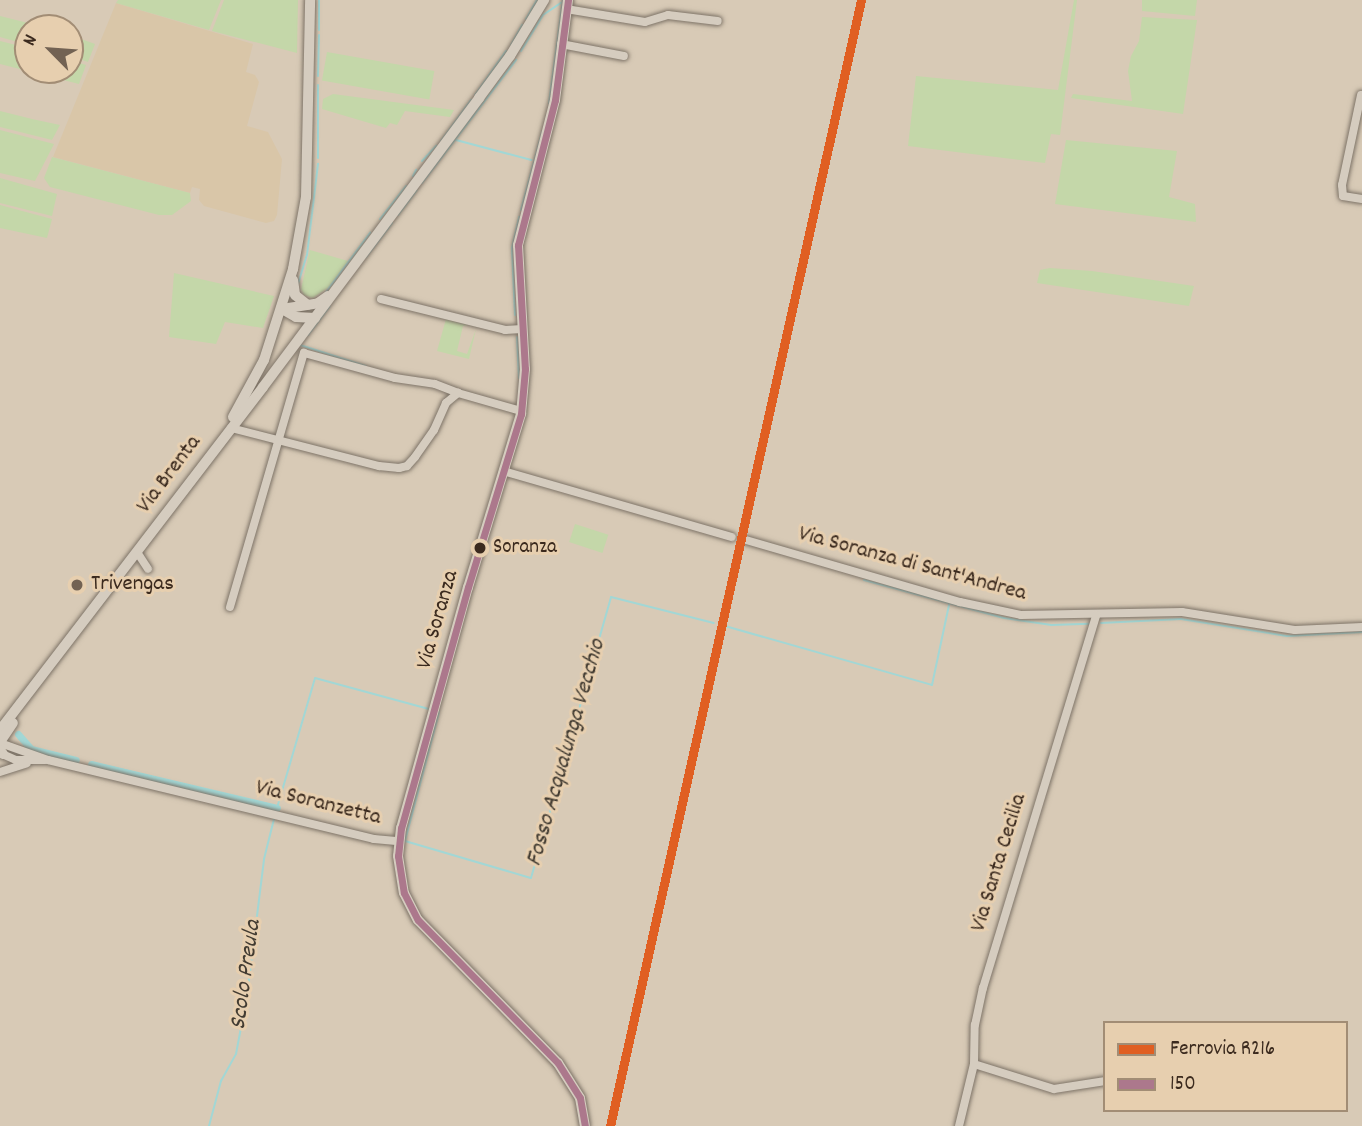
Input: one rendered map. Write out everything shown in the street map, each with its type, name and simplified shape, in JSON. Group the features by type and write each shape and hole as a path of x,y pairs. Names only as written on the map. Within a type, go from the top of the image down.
{"main road":[{"path":"208,456 252,385 282,309 293,268 306,197 310,0"},
{"name":"Via Brenta","path":"0,743 58,656 505,63 544,0"},
{"name":"Via Soranza","path":"398,841 467,587 521,411 525,380 517,245 555,100 567,5"},
{"path":"293,268 295,295 308,305"},
{"name":"Via Brenta","path":"282,309 308,305 332,294"},
{"path":"282,309 296,317 315,318"},
{"name":"Via Brenta","path":"0,730 58,656"},
{"path":"0,736 27,693"},
{"name":"Via Soranzetta","path":"398,841 400,879 418,920 558,1063 580,1098 585,1126"}],"street":[{"name":"Via Soranza","path":"567,5 645,22 668,15 718,21"},
{"path":"561,44 624,55"},
{"path":"1360,95 1342,185 1343,196 1362,199"},
{"path":"381,299 505,330 522,329"},
{"path":"230,607 304,353 395,378 435,384 521,411"},
{"path":"231,428 379,466 407,466 434,430 446,403 458,393"},
{"path":"503,471 732,537"},
{"name":"Via Soranza di Sant'Andrea","path":"746,540 993,610 1040,616 1186,612 1296,630 1362,627"},
{"path":"136,552 148,569"},
{"name":"Via Santa Cecilia","path":"959,1126 974,1064 975,1025 983,988 1096,615"},
{"path":"11,726 12,737 19,748"},
{"name":"Via Soranzetta","path":"0,743 48,760 135,778 353,834 398,841"},
{"name":"Via Soranzetta","path":"1,752 30,762 48,760"},
{"path":"0,772 30,762"},
{"path":"974,1064 1054,1089 1103,1081"}],"shaded area":[{"path":"116,3 253,44 246,72 255,75 259,82 247,126 268,132 282,159 277,215 274,221 266,223 204,206 199,200 200,189 192,187 190,193 53,157"}],"green space":[{"path":"118,0 221,0 209,30 116,3"},
{"path":"224,0 298,0 297,53 212,31"},
{"path":"1074,0 1077,0 1060,135 1051,134 1045,163 908,146 916,76 1058,90"},
{"path":"1142,0 1197,0 1195,16 1142,11"},
{"path":"0,16 14,20 14,41 0,37"},
{"path":"1142,17 1197,20 1183,114 1071,98 1073,94 1132,101 1128,71 1131,56 1139,41"},
{"path":"84,40 95,44 88,62 84,61"},
{"path":"0,41 14,44 14,68 0,64"},
{"path":"327,52 434,71 429,99 322,81"},
{"path":"333,94 454,110 450,117 405,111 397,125 390,123 386,128 322,109 323,99"},
{"path":"0,111 60,125 52,140 0,127"},
{"path":"0,130 54,144 35,181 0,173"},
{"path":"1066,140 1177,151 1169,197 1195,204 1196,222 1055,204"},
{"path":"52,157 190,193 191,201 172,215 159,215 50,187 44,178"},
{"path":"0,178 57,194 52,216 0,203"},
{"path":"0,205 52,219 47,238 0,228"},
{"path":"310,250 348,261 329,287 313,298 304,295 301,289"},
{"path":"1050,268 1092,271 1194,286 1189,306 1037,283 1040,270"},
{"path":"174,273 274,296 263,328 225,322 216,344 169,337"},
{"path":"446,319 468,325 463,326 457,351 467,354 476,329 469,359 437,351"},
{"path":"575,524 608,535 602,553 569,542"}],"waterway":[{"path":"319,0 319,30"},
{"path":"526,19 537,0"},
{"path":"549,103 563,0"},
{"path":"521,51 543,15 561,3"},
{"path":"511,45 522,25"},
{"path":"318,76 319,35"},
{"path":"475,95 506,51"},
{"path":"422,183 516,60"},
{"path":"318,85 318,158"},
{"path":"441,141 471,100"},
{"path":"521,210 542,132"},
{"path":"456,140 531,160"},
{"path":"422,161 436,146"},
{"path":"298,284 307,255 318,164"},
{"path":"413,176 416,170"},
{"path":"380,219 406,186"},
{"path":"398,215 417,190"},
{"path":"515,315 512,248 519,217"},
{"path":"366,257 392,223"},
{"path":"326,292 370,233"},
{"path":"308,335 330,306"},
{"path":"517,337 519,378"},
{"path":"300,345 366,366"},
{"name":"Fosso Acqualunga Vecchio","path":"864,580 1004,618 1051,625 1089,624"},
{"name":"Fosso Acqualunga Vecchio","path":"439,712 405,841 531,878 611,597 714,623"},
{"name":"Fosso Acqualunga Vecchio","path":"725,626 932,685 949,605"},
{"name":"Fosso Acqualunga Vecchio","path":"1101,623 1181,619 1287,636 1362,632"},
{"name":"Fosso Acqualunga Vecchio","path":"277,808 315,678 429,709"},
{"path":"18,734 31,749 76,760"},
{"path":"91,764 277,808"},
{"name":"Scolo Preula","path":"209,1126 221,1081 236,1054 247,996 264,859 274,819"}],"rail line":[{"name":"R216","path":"610,1126 861,0"}],"transit line":[{"name":"150","path":"568,0 555,100 518,245 525,369 521,414 468,587 401,828 398,856 404,893 418,920 558,1063 580,1098 585,1126"}],"place":[{"name":"Soranza","path":"480,548"},
{"name":"Trivengas","path":"77,585"}]}
